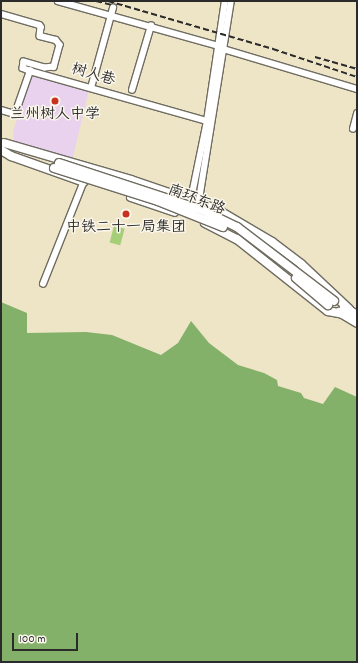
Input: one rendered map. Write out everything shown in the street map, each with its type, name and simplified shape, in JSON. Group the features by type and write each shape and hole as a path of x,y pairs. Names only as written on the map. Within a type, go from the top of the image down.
{"highway":[{"path":"2,146 195,201 238,220 272,242 301,264 346,312"},
{"path":"2,146 11,156 187,216 237,239 328,311 346,312"},
{"name":"南环东路","path":"2,146 201,216 235,232 254,244 331,303 346,312 357,323"},
{"name":"南环东路","path":"346,312 357,315"}],"street":[{"path":"58,1 151,26 357,90"},
{"path":"187,216 195,201 221,48 225,1"},
{"path":"195,219 195,201 207,121 231,1"},
{"path":"91,88 113,8"},
{"path":"1,14 39,25 41,27 40,36 56,40 60,45 54,67 45,68 24,62 23,68 30,71 15,114 1,110"},
{"path":"132,90 151,26"},
{"name":"树人巷","path":"30,71 207,121"},
{"path":"353,129 357,114"},
{"path":"43,284 84,181"}],"shaded area":[{"path":"31,74 89,90 72,161 14,141 13,132"}],"green space":[{"path":"114,226 125,229 120,245 110,242"},
{"path":"1,302 27,313 27,333 86,332 112,335 161,355 178,343 191,321 209,343 238,365 264,373 277,380 278,386 301,393 304,398 323,404 335,387 357,397 357,662 1,662"}],"tunnel":[{"path":"113,8 115,1"}],"railway":[{"path":"96,1 112,5"},
{"path":"108,1 273,49 357,77"},
{"path":"315,57 357,69"}],"place":[{"name":"兰州树人中学","path":"55,101"},
{"name":"中铁二十一局集团","path":"126,214"}]}
